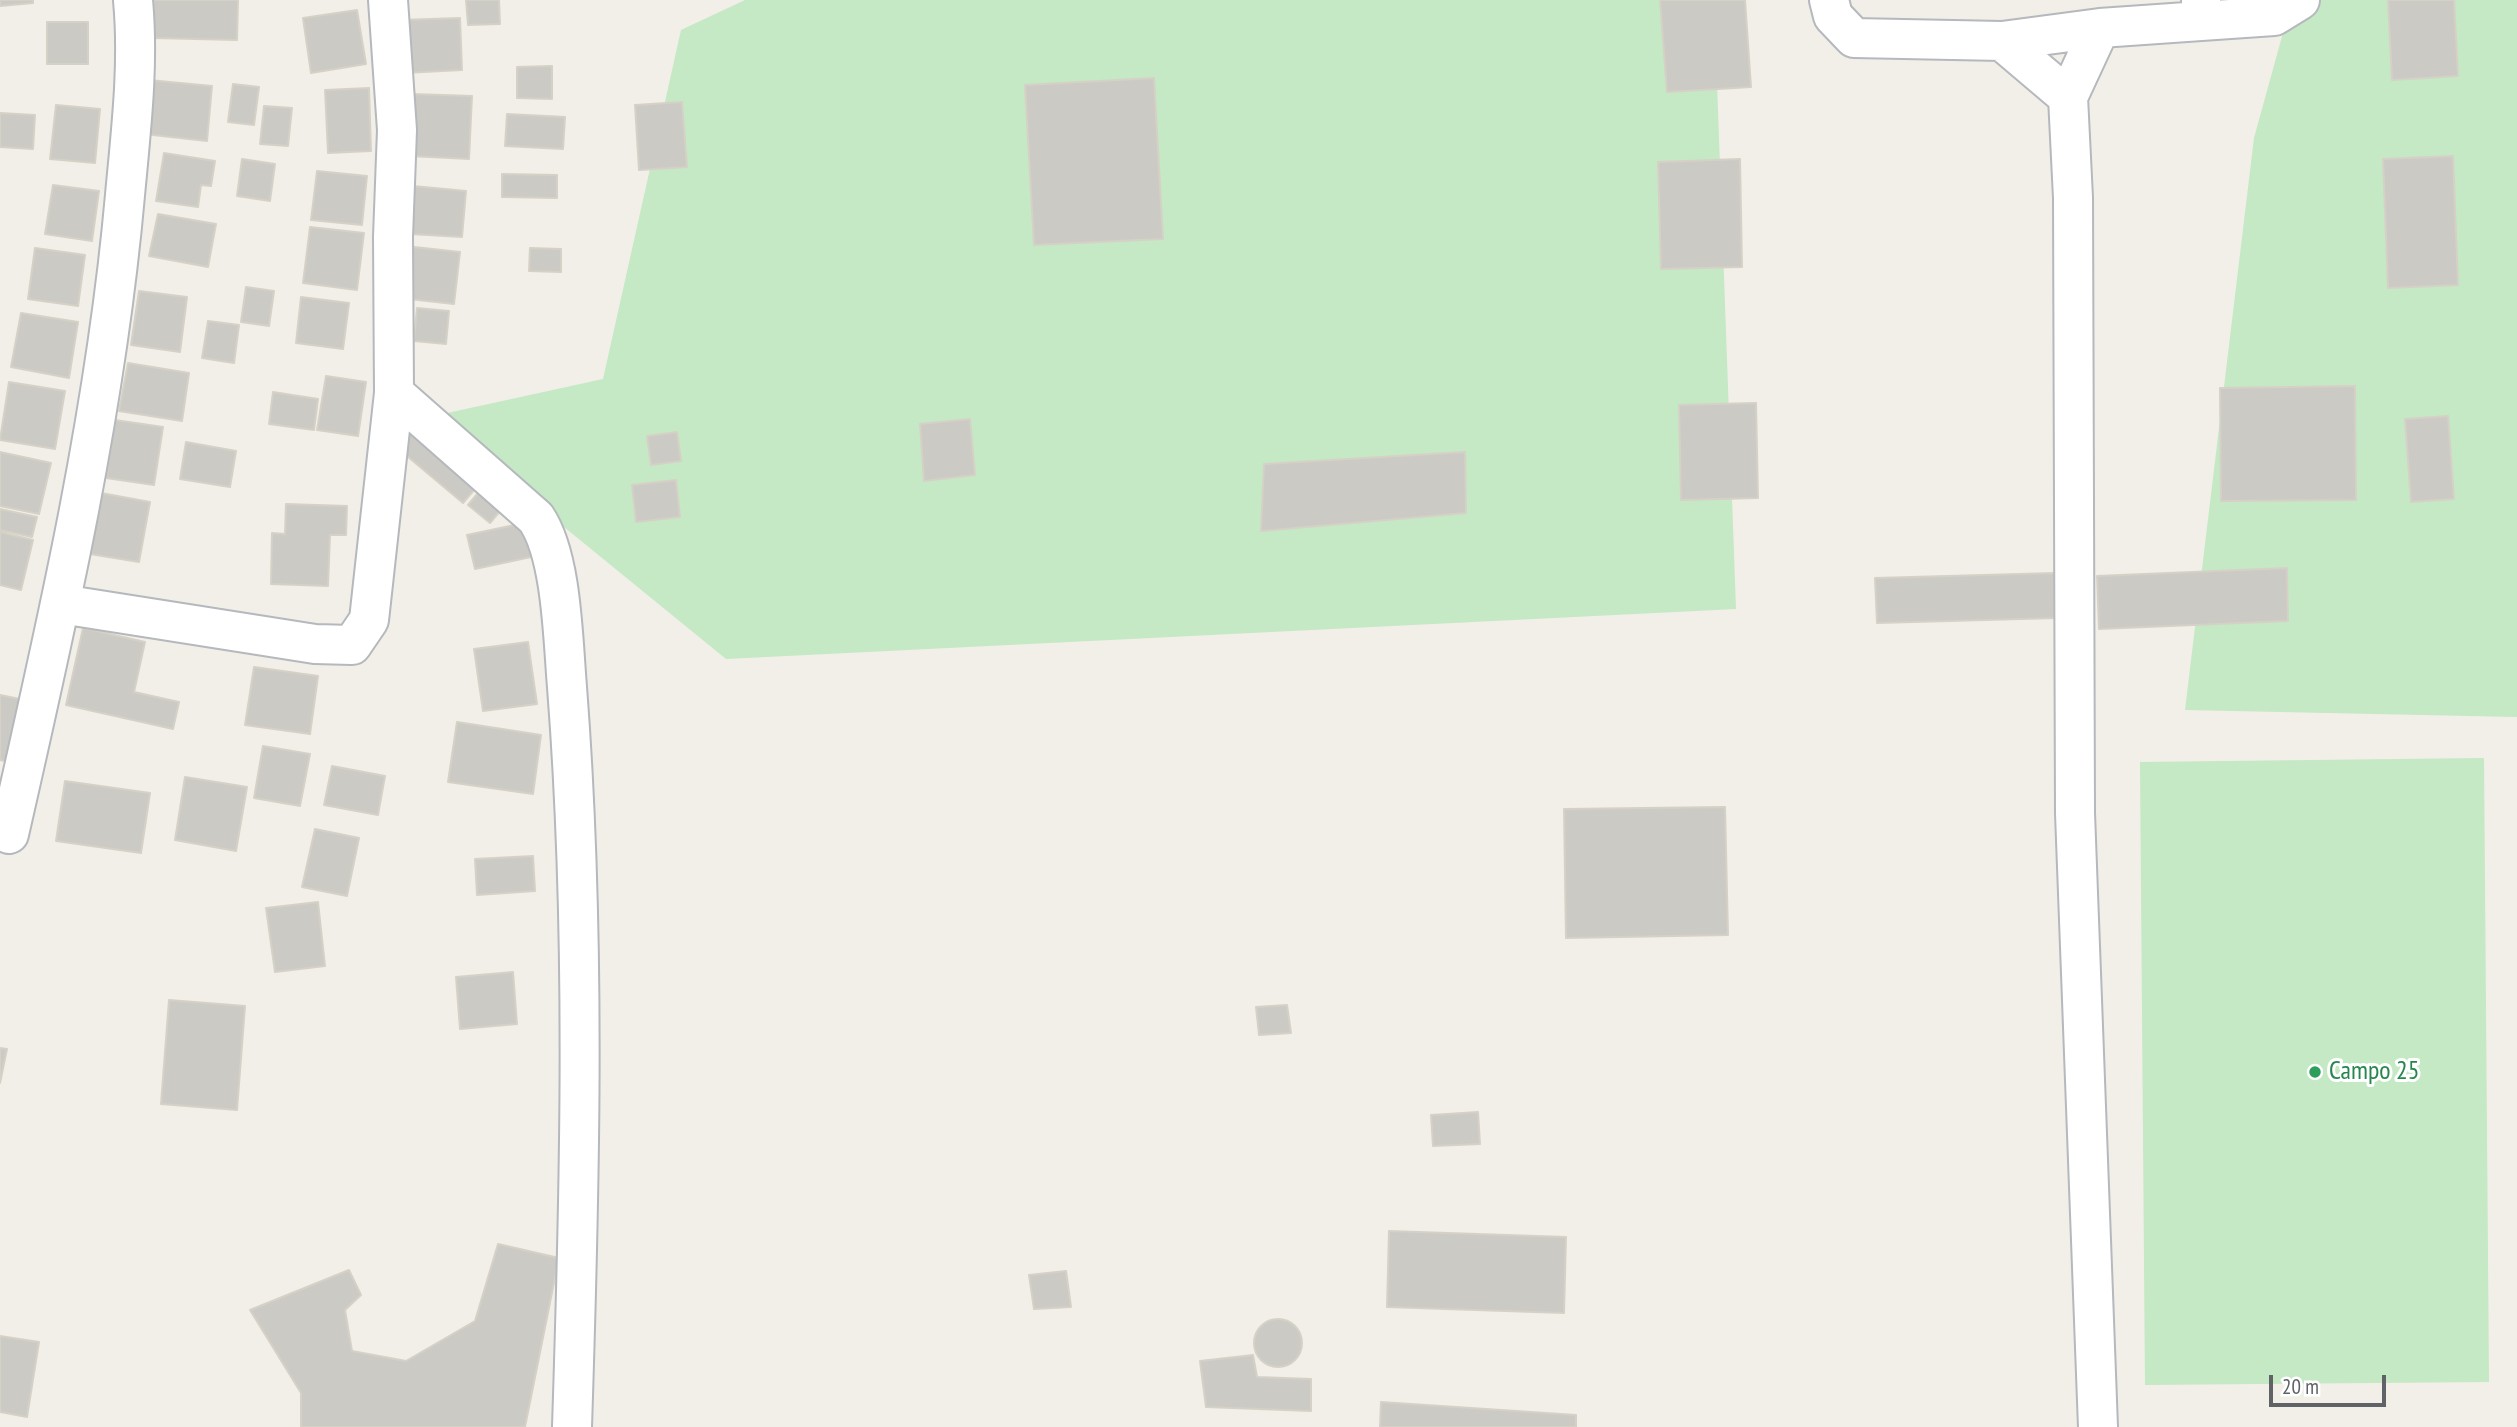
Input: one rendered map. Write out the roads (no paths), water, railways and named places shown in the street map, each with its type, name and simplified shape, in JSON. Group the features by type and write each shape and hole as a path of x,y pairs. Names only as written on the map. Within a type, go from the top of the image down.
{"street":[{"path":"9,834 61,604 117,283 138,50 134,0"},
{"path":"61,604 314,644 352,645 369,620 394,393 393,237 397,130 388,0"},
{"path":"1829,0 1833,16 1854,38 2003,41 2201,11 2274,16 2300,0"},
{"path":"2098,1427 2075,813 2073,198 2068,97 2100,28"},
{"path":"2003,41 2068,97"},
{"path":"394,393 536,518 548,535 561,615 575,793 578,1064 572,1427"}],"place":[{"name":"Campo 25","path":"2315,1072"}]}
